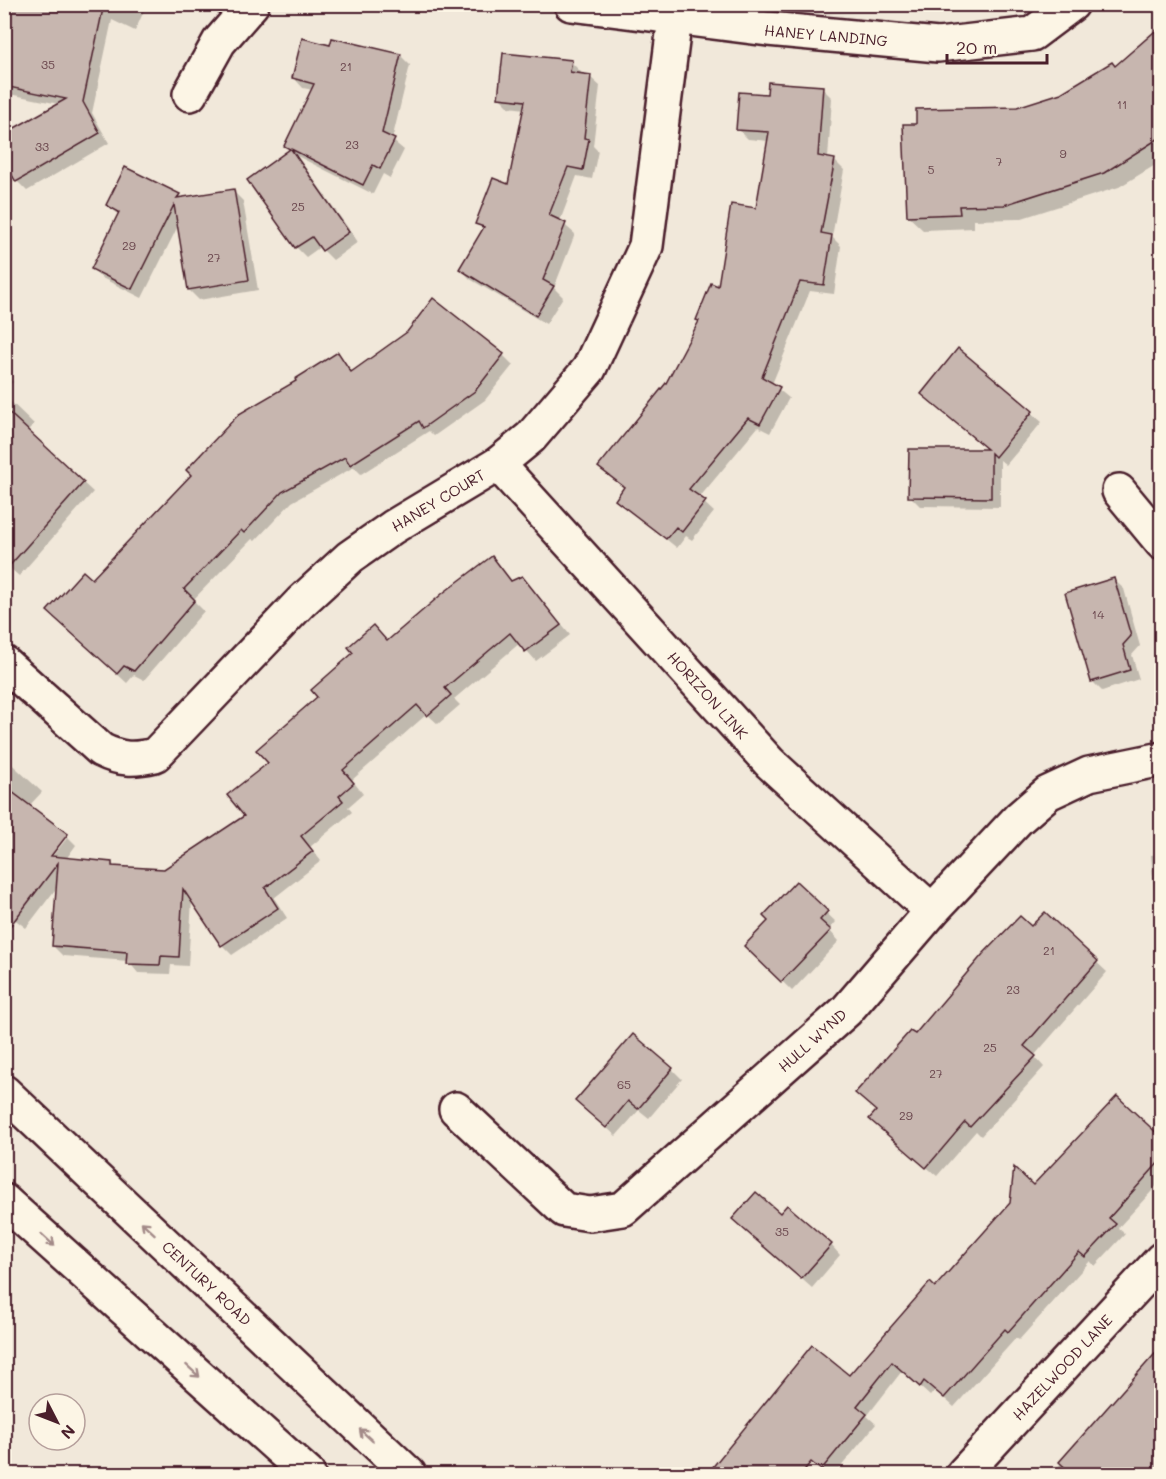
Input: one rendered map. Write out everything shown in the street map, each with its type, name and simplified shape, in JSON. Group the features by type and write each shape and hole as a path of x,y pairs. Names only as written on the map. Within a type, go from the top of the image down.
{"street":[{"path":"190,94 219,42 252,4"},
{"name":"HANEY LANDING","path":"571,4 675,18 938,45 1032,34 1072,4"},
{"name":"HANEY COURT","path":"4,663 101,750 116,758 133,760 154,755 301,602 350,557 393,526 498,464 531,437 589,369 646,246 675,18"},
{"name":"HORIZON LINK","path":"498,464 770,763 932,911"},
{"path":"1119,491 1161,543"},
{"name":"HULL WYND","path":"456,1109 564,1210 590,1214 623,1209 846,1011 932,911 1019,818 1048,793 1089,774 1161,759"},
{"name":"CENTURY ROAD","path":"4,1092 409,1474"},
{"path":"4,1201 308,1474"},
{"name":"HAZELWOOD LANE","path":"963,1474 1161,1259"}],"building":[{"path":"4,4 104,4 83,102 100,133 16,182 4,161 4,134 66,99 4,86"},
{"path":"1161,26 1161,137 1104,173 1004,205 959,206 960,214 907,216 903,124 916,124 916,109 1017,107 1061,93 1112,62 1115,66"},
{"path":"302,38 330,45 332,38 401,54 382,133 395,139 380,169 373,165 363,185 291,149 349,232 322,251 312,237 295,248 247,180 290,149 284,146 314,84 292,78"},
{"path":"503,53 572,60 570,72 591,75 584,138 589,139 583,170 568,167 549,215 566,223 543,280 554,286 536,316 459,269 484,227 475,224 493,178 508,184 525,101 498,98"},
{"path":"768,82 823,86 818,156 835,159 821,233 832,235 824,285 800,282 762,377 780,387 760,424 748,418 689,489 706,501 682,532 676,527 666,539 615,500 624,487 598,467 666,383 699,321 696,320 711,283 718,286 731,204 756,208 769,132 736,130 739,92 767,94"},
{"path":"125,167 180,194 177,198 234,189 249,280 188,290 174,205 132,289 91,269 119,212 106,205"},
{"path":"433,298 504,354 475,391 423,428 419,421 350,465 345,457 282,492 244,533 241,530 184,589 195,600 134,671 124,666 117,674 47,611 83,571 92,579 191,475 186,470 239,414 296,381 295,379 338,352 351,372 407,332"},
{"path":"958,348 1033,411 995,457 991,453 991,498 908,497 909,449 987,449 921,394"},
{"path":"4,408 84,482 4,572"},
{"path":"492,556 511,581 522,576 561,625 525,652 510,633 445,688 451,695 427,716 417,705 343,770 354,783 339,796 343,801 301,836 313,851 265,888 278,908 221,946 183,889 179,957 161,956 160,965 126,964 127,952 52,946 58,863 4,934 4,786 68,834 51,856 112,862 112,866 164,869 244,816 227,795 268,763 256,750 317,697 311,690 353,653 348,647 373,625 387,641 443,593"},
{"path":"1114,578 1131,636 1123,645 1130,670 1091,682 1065,593"},
{"path":"796,881 828,911 820,920 831,930 781,982 744,946 768,921 763,916"},
{"path":"1045,912 1098,961 1024,1046 1036,1056 970,1127 965,1122 926,1168 869,1119 876,1111 855,1093 910,1031 915,1034 983,954 1020,916 1031,926"},
{"path":"633,1034 673,1068 638,1109 628,1101 606,1128 575,1101"},
{"path":"1117,1096 1161,1137 1161,1160 1109,1218 1116,1224 1085,1257 1079,1252 1008,1332 1005,1329 944,1398 924,1381 920,1387 892,1362 857,1406 867,1414 821,1470 811,1462 801,1474 707,1474 812,1345 849,1375 930,1282 935,1287 1010,1203 1014,1167 1033,1185"},
{"path":"756,1192 780,1213 787,1205 832,1244 801,1279 732,1219"},
{"path":"1161,1347 1161,1474 1072,1474 1059,1462"}]}
